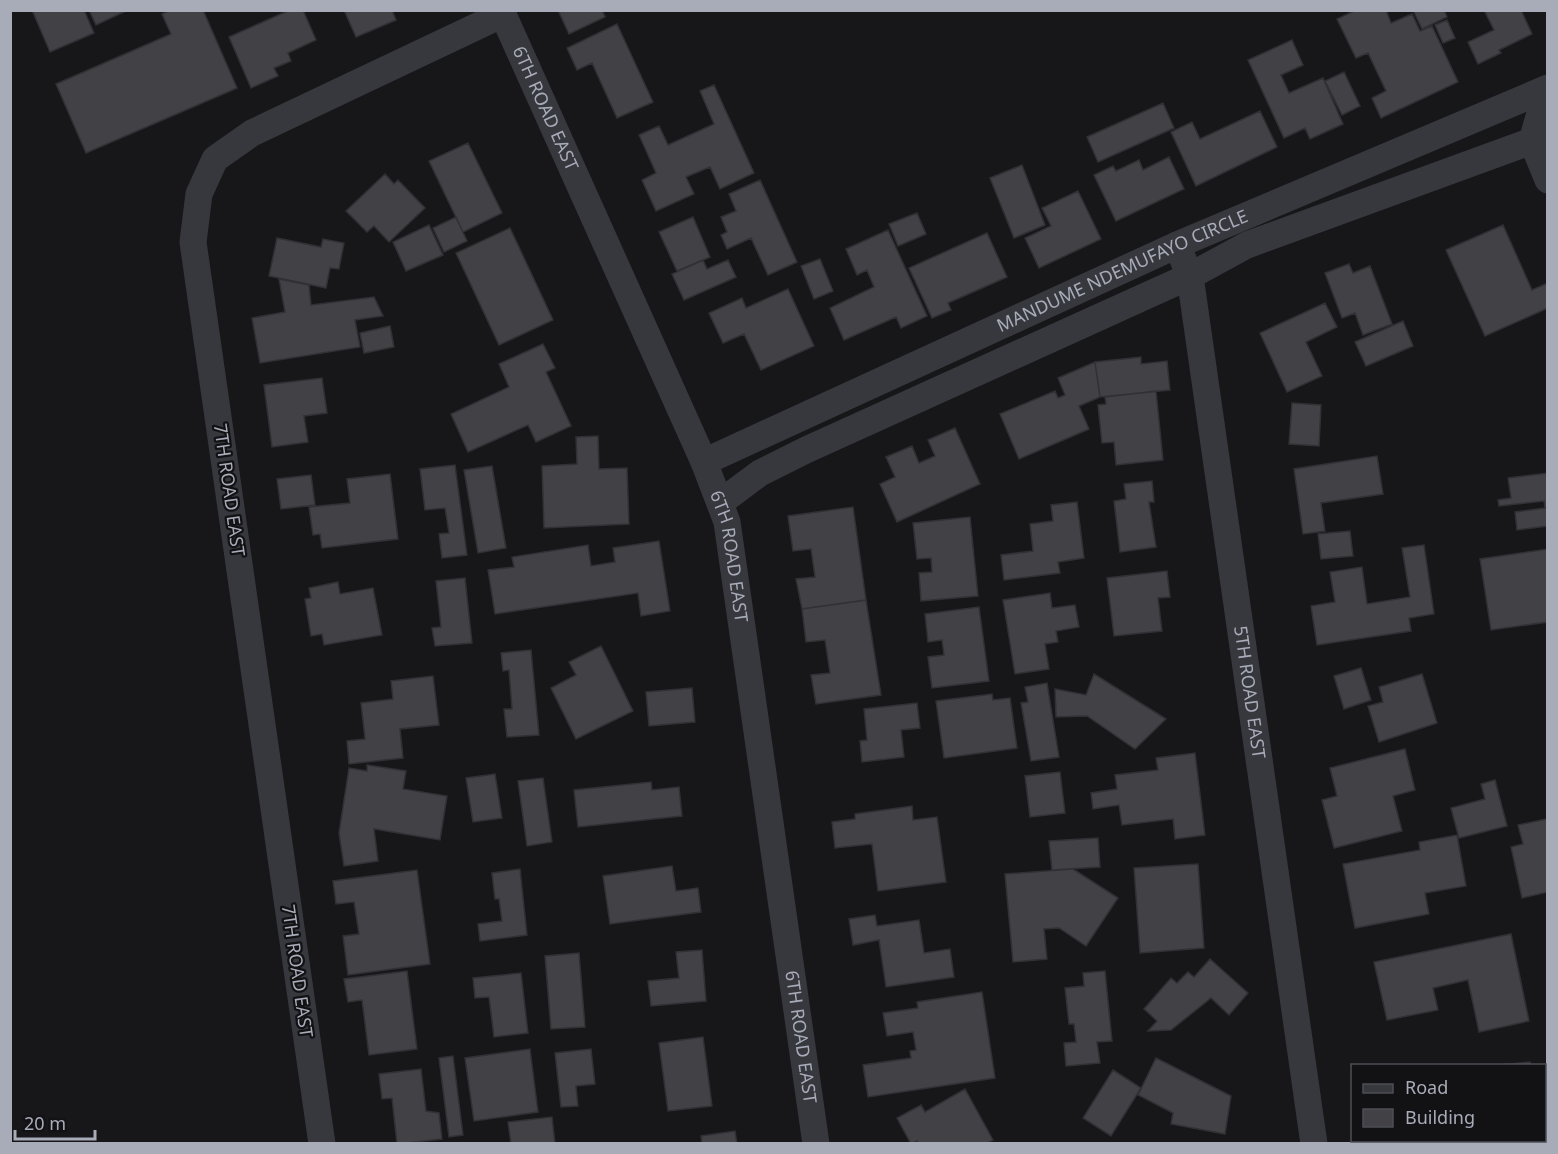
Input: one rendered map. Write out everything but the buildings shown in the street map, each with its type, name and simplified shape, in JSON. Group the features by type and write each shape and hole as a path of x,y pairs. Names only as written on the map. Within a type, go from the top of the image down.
{"street":[{"name":"6TH ROAD EAST","path":"502,13 721,502 731,548 816,1143"},
{"name":"7TH ROAD EAST","path":"322,1143 193,242 199,194 215,159 252,133 502,13"},
{"name":"MANDUME NDEMUFAYO CIRCLE","path":"704,462 1177,245 1547,89"},
{"path":"1547,89 1540,138 1548,180"},
{"name":"MANDUME NDEMUFAYO CIRCLE","path":"721,502 760,473 806,450 1190,276 1247,245 1540,138"},
{"name":"5TH ROAD EAST","path":"1177,245 1190,276 1314,1143"}]}
